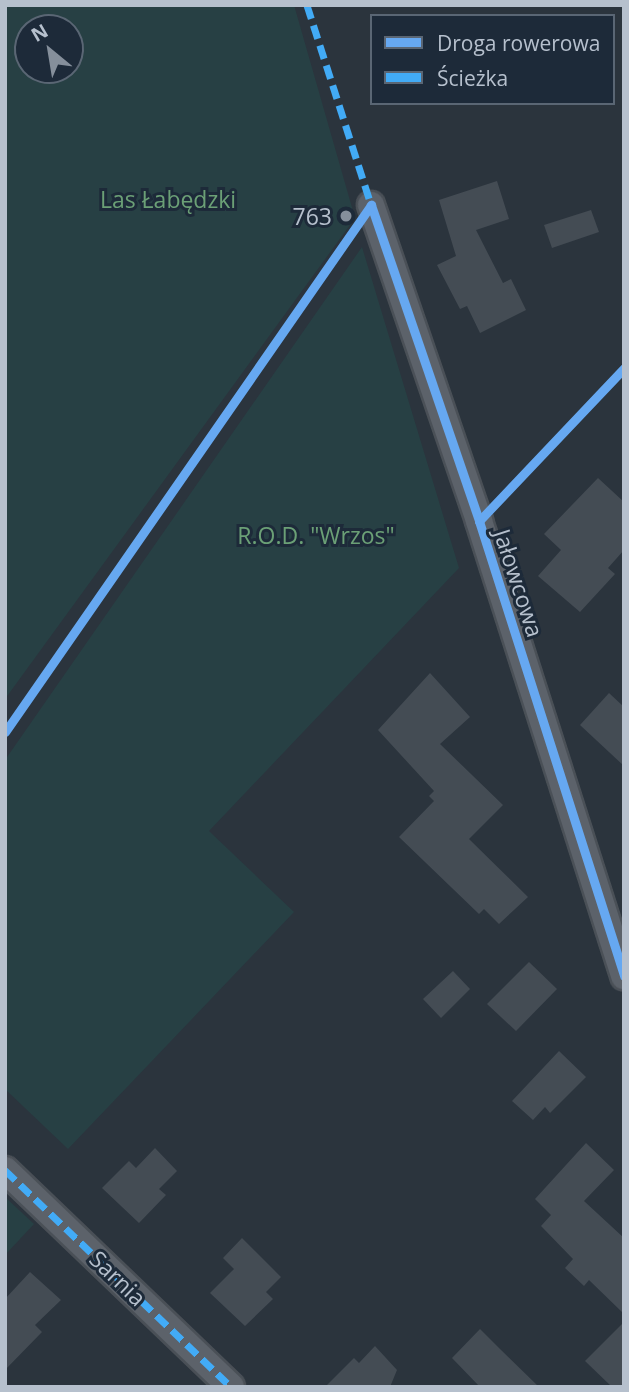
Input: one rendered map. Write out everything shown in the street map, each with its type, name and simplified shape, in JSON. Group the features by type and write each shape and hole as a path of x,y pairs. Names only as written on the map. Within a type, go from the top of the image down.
{"street":[{"name":"Jałowcowa","path":"371,205 479,521 624,976"},
{"name":"Sarnia","path":"5,1170 231,1387"}],"green space":[{"name":"Las Łabędzki","path":"5,5 294,5 355,218 5,699"},
{"name":"R.O.D. \"Wrzos\"","path":"362,247 459,568 209,831 294,912 68,1149 5,1089 5,760"},
{"path":"5,1197 34,1224 5,1255"}],"building":[{"path":"497,181 509,219 476,230 503,283 511,279 526,310 480,333 467,306 460,309 437,265 456,256 439,200"},
{"path":"591,210 599,232 552,248 544,225"},
{"path":"598,478 624,502 624,550 608,568 615,574 580,612 538,576 561,550 544,534"},
{"path":"430,673 470,717 440,744 503,805 469,839 528,897 499,924 484,909 479,914 399,837 434,801 429,796 434,791 378,730"},
{"path":"609,693 624,707 624,766 580,725"},
{"path":"529,962 557,989 516,1031 487,1004"},
{"path":"453,971 470,989 441,1018 423,999"},
{"path":"559,1051 586,1077 550,1113 545,1107 533,1120 512,1101"},
{"path":"586,1143 614,1170 584,1201 624,1238 624,1314 589,1280 584,1286 565,1268 573,1259 541,1226 551,1215 535,1199"},
{"path":"155,1148 177,1171 159,1189 166,1195 139,1223 102,1188 129,1161 136,1168"},
{"path":"242,1238 281,1277 266,1292 273,1299 245,1326 210,1293 234,1269 223,1258"},
{"path":"30,1272 61,1300 35,1325 42,1332 5,1370 5,1299"},
{"path":"624,1322 624,1387 612,1387 585,1361"},
{"path":"480,1329 539,1387 480,1387 452,1358"},
{"path":"375,1346 397,1370 390,1387 325,1387 354,1358 359,1363"}],"marked path":[{"path":"307,5 373,211"},
{"path":"5,1170 231,1387"}],"cycle path":[{"path":"371,205 479,521 624,976"},
{"path":"5,732 371,205"},
{"path":"479,521 624,368"}],"place":[{"name":"763","path":"346,216"}]}
